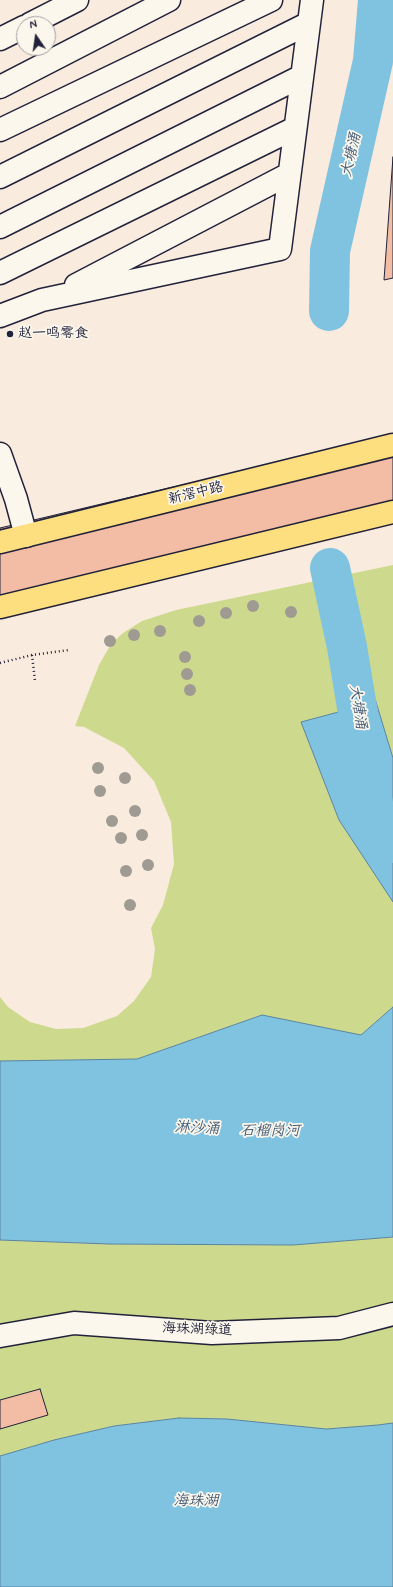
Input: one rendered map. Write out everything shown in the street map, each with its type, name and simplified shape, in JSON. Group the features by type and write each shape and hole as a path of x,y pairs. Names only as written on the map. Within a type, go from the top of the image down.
{"highway":[{"name":"新滘中路","path":"0,542 393,445"},
{"path":"0,607 393,512"}],"street":[{"path":"46,16 77,0"},
{"path":"0,87 169,0"},
{"path":"0,130 271,0"},
{"path":"50,298 280,249 312,0"},
{"path":"0,177 309,23"},
{"path":"0,39 16,31"},
{"path":"0,227 302,76"},
{"path":"0,273 295,128"},
{"path":"0,316 50,298 289,174"},
{"path":"0,454 16,499 26,536"},
{"name":"海珠湖绿道","path":"0,1336 74,1323 212,1333 339,1328 393,1314"}],"path":[{"path":"0,663 32,655 70,650"},
{"path":"32,655 35,681"}],"green space":[{"path":"393,565 393,758 376,702 301,722 339,820 393,902 393,1007 361,1035 261,1015 137,1059 0,1061 0,997 8,1007 30,1022 56,1029 83,1028 117,1016 134,1001 151,977 155,949 151,928 163,905 174,864 171,822 154,781 124,748 84,727 75,726 99,665 111,644 123,633 142,621 176,610"},
{"path":"393,1237 393,1423 326,1429 227,1419 179,1418 114,1426 54,1440 0,1456 0,1240 109,1244 293,1245"}],"water":[{"path":"376,702 393,758 393,902 339,820 301,722"},
{"name":"石榴岗河","path":"393,1007 393,1237 293,1245 109,1244 0,1240 0,1061 137,1059 262,1015 361,1035"},
{"name":"海珠湖","path":"179,1418 227,1419 326,1429 393,1423 393,1587 0,1587 0,1456 54,1440 114,1426"}],"building":[{"path":"393,157 393,278 384,280"},
{"path":"393,435 393,519 0,609 0,528"},
{"path":"40,1389 48,1415 0,1429 0,1400"}],"waterway":[{"name":"大塘涌","path":"329,311 330,251 373,61 378,0"},
{"name":"大塘涌","path":"330,568 347,647 374,810 393,843"}],"place":[{"name":"赵一鸣零食","path":"10,334"}],"water label":[{"name":"淋沙涌","path":"197,1129"}]}
